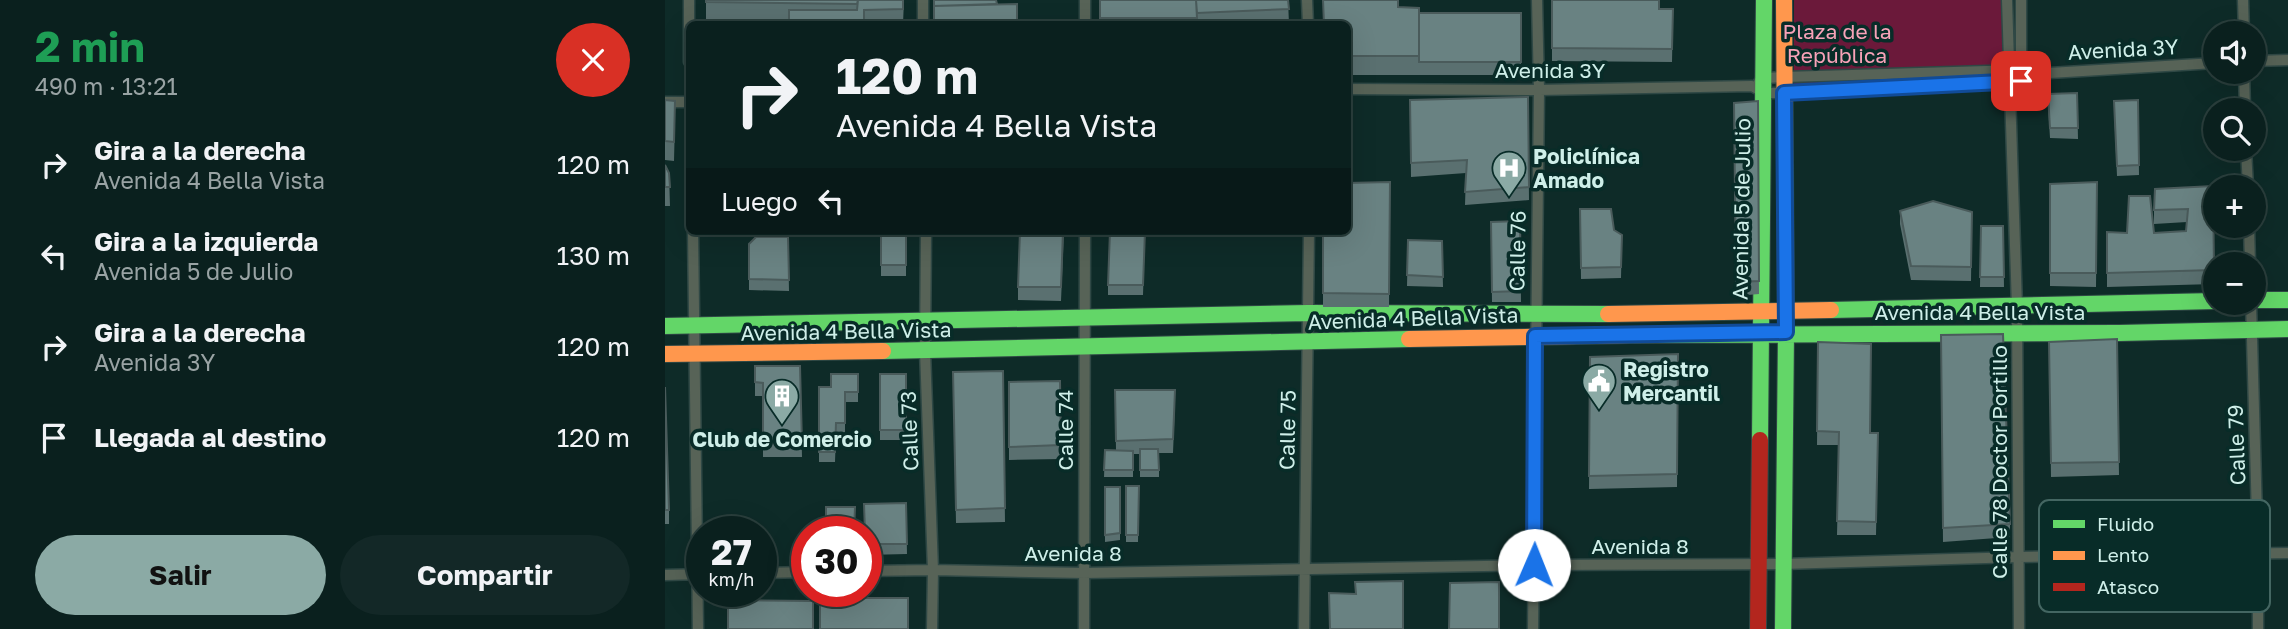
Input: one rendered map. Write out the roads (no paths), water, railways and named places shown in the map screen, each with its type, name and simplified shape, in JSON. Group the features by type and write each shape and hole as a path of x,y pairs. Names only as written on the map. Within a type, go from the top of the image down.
{"street":[{"path":"689,0 689,21"},
{"path":"923,0 923,21"},
{"path":"1085,0 1085,21"},
{"path":"1307,0 1308,21"},
{"name":"Calle 76","path":"1533,629 1539,89 1537,0"},
{"name":"Avenida 5 de Julio","path":"1758,629 1760,86 1764,0"},
{"name":"Avenida 5 de Julio","path":"1783,629 1786,332 1784,0"},
{"name":"Calle 78 Doctor Portillo","path":"2007,0 2017,307 2019,629"},
{"path":"2021,0 2021,76"},
{"path":"2243,0 2244,21"},
{"path":"2266,61 2288,60"},
{"name":"Avenida 3Y","path":"1760,86 1784,77 1896,73 2021,76 2203,64"},
{"path":"1896,73 1896,88"},
{"name":"Avenida 3Y","path":"1351,89 1760,86 1784,93 1896,88 2008,76"},
{"path":"665,102 686,102"},
{"path":"693,235 698,516"},
{"name":"Calle 73","path":"926,235 925,351 933,570 932,629"},
{"name":"Calle 74","path":"1084,629 1085,235"},
{"name":"Calle 75","path":"1304,629 1309,235"},
{"path":"2266,301 2288,300"},
{"name":"Avenida 4 Bella Vista","path":"665,326 1308,313 1535,315 1786,311 2203,301"},
{"name":"Calle 79","path":"2252,315 2257,500"},
{"name":"Avenida 4 Bella Vista","path":"665,354 925,351 1786,332 2017,334 2288,330"},
{"name":"Avenida 8","path":"2270,554 2288,553"},
{"name":"Avenida 8","path":"882,571 1084,573 1534,565 1758,565 2039,557"},
{"path":"665,575 686,574"},
{"path":"698,607 698,629"}],"place":[{"name":"Policlínica Amado","path":"1509,198"},
{"name":"Registro Mercantil","path":"1599,411"},
{"name":"Club de Comercio","path":"782,426"}],"park label":[{"name":"Plaza de la República","path":"1837,43"}]}
